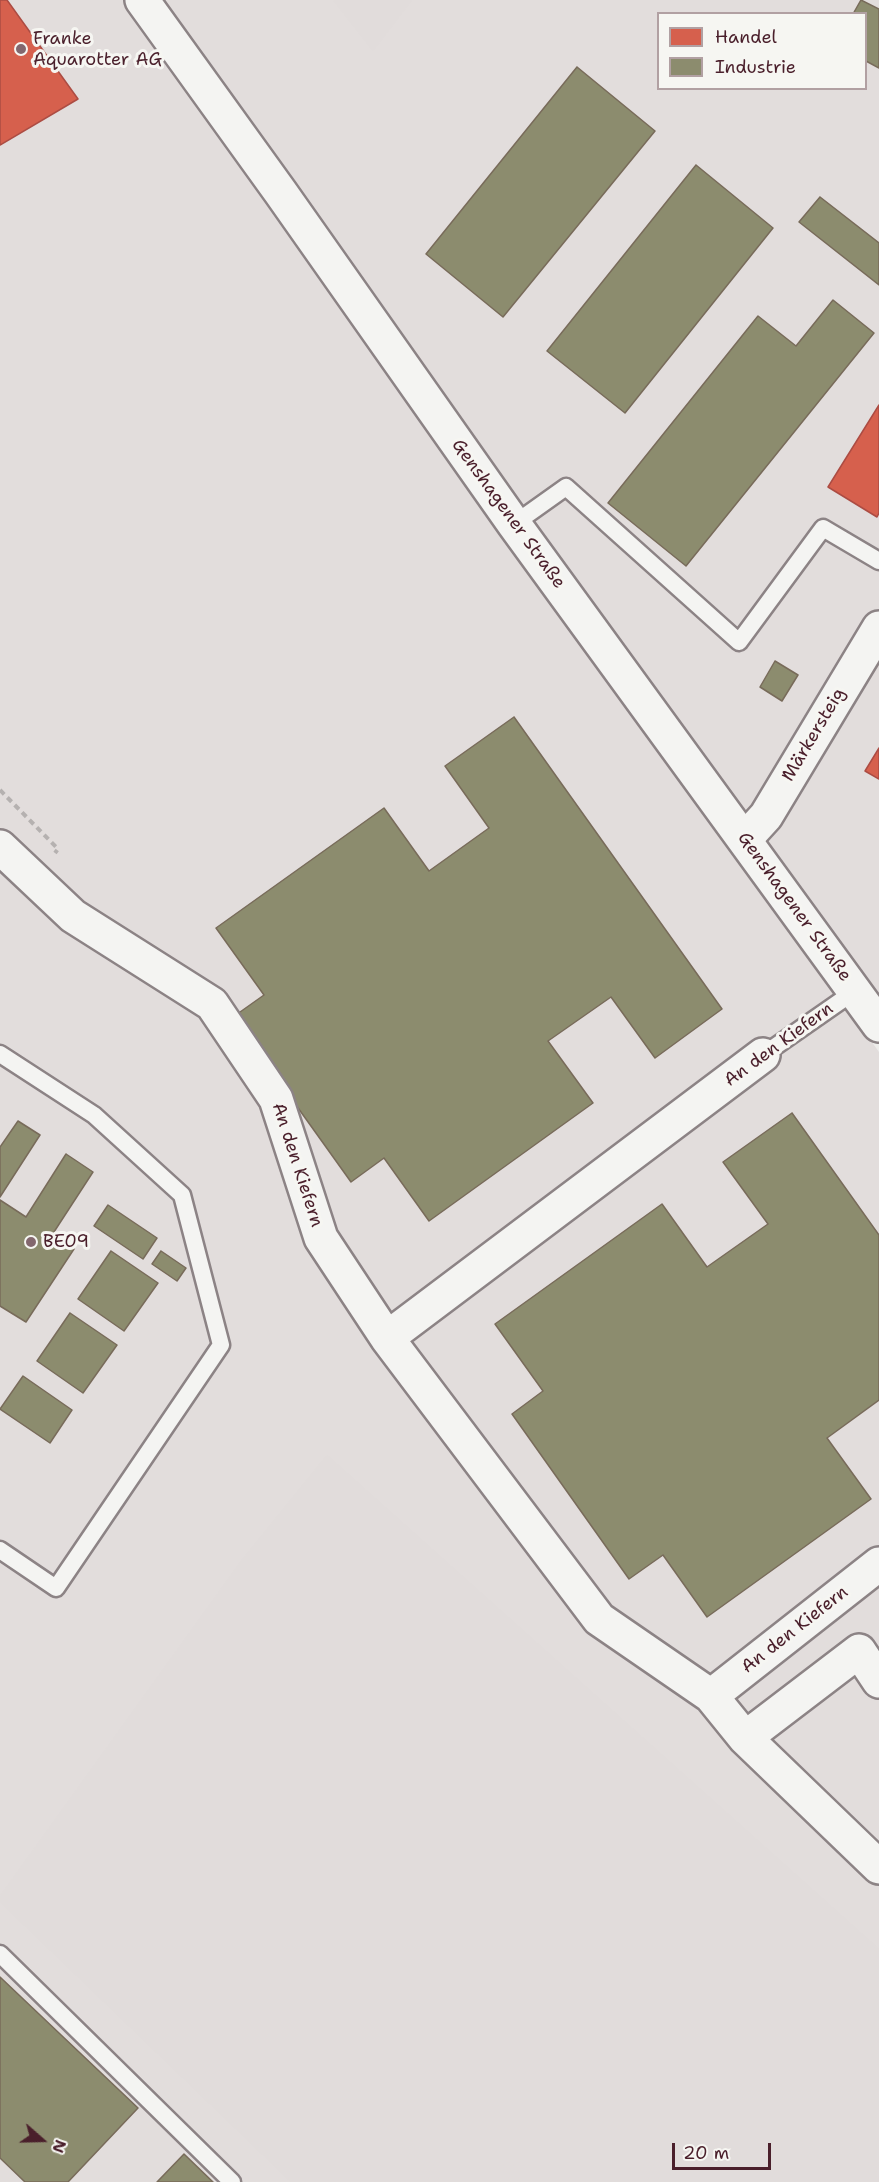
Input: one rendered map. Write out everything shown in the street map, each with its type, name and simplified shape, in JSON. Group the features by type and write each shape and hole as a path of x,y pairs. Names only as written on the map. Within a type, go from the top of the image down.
{"street":[{"name":"Genshagener Straße","path":"142,0 514,524 879,1024"},
{"name":"Märkersteig","path":"745,839 766,816 879,628"},
{"name":"An den Kiefern","path":"0,847 73,916 212,1004 276,1099 321,1238 387,1338 599,1619 711,1696 745,1738 879,1867"},
{"name":"An den Kiefern","path":"387,1338 763,1055"},
{"name":"An den Kiefern","path":"711,1696 879,1564"},
{"path":"745,1738 859,1651 879,1681"}],"lane":[{"path":"514,524 566,487 739,642 823,528 879,561"},
{"name":"An den Kiefern","path":"763,1055 855,991"},
{"path":"0,1054 94,1115 182,1195 221,1345 56,1588 0,1550"},
{"path":"0,1954 232,2182"}],"shaded area":[{"path":"0,0 124,0 379,351 879,1052 879,2182 0,2182"},
{"path":"161,0 879,0 879,1003"},
{"path":"333,0 412,0 373,51"},
{"path":"327,1455 879,1949 879,2182 291,2182 0,1902 0,1896 241,1561"}],"building: Handel":[{"name":"Franke Aquarotter AG","path":"0,0 7,0 78,99 0,145"},
{"path":"879,405 879,513 877,517 828,487"},
{"path":"879,748 879,779 865,771"}],"building: Industrie":[{"path":"861,0 879,9 879,68 867,62 867,12 854,12"},
{"path":"577,67 655,131 503,317 426,254"},
{"path":"696,165 773,228 625,413 547,351"},
{"path":"820,197 879,243 879,285 799,222"},
{"path":"833,300 874,333 686,566 608,503 758,316 796,346"},
{"path":"775,661 798,675 782,701 760,687"},
{"path":"514,717 722,1009 655,1058 611,997 548,1041 593,1103 429,1221 384,1158 351,1182 233,1017 264,995 216,928 384,808 429,871 489,828 445,766"},
{"path":"792,1113 879,1235 879,1400 827,1438 871,1499 707,1617 663,1555 629,1579 512,1414 543,1391 495,1324 662,1204 707,1267 768,1224 723,1162"},
{"path":"18,1121 40,1135 0,1197 0,1147"},
{"name":"BE09","path":"66,1154 93,1172 52,1235 74,1249 26,1322 0,1306 0,1200 26,1217"},
{"path":"108,1205 157,1238 143,1259 94,1226"},
{"path":"111,1251 158,1283 124,1331 78,1299"},
{"path":"161,1251 186,1268 177,1281 152,1264"},
{"path":"70,1313 117,1345 83,1393 37,1361"},
{"path":"23,1376 72,1410 50,1443 0,1409"},
{"path":"0,1977 138,2108 68,2182 25,2182 0,2158"},
{"path":"184,2154 213,2182 157,2182"}],"place":[{"name":"Franke Aquarotter AG","path":"21,49"},
{"name":"BE09","path":"31,1242"}]}
